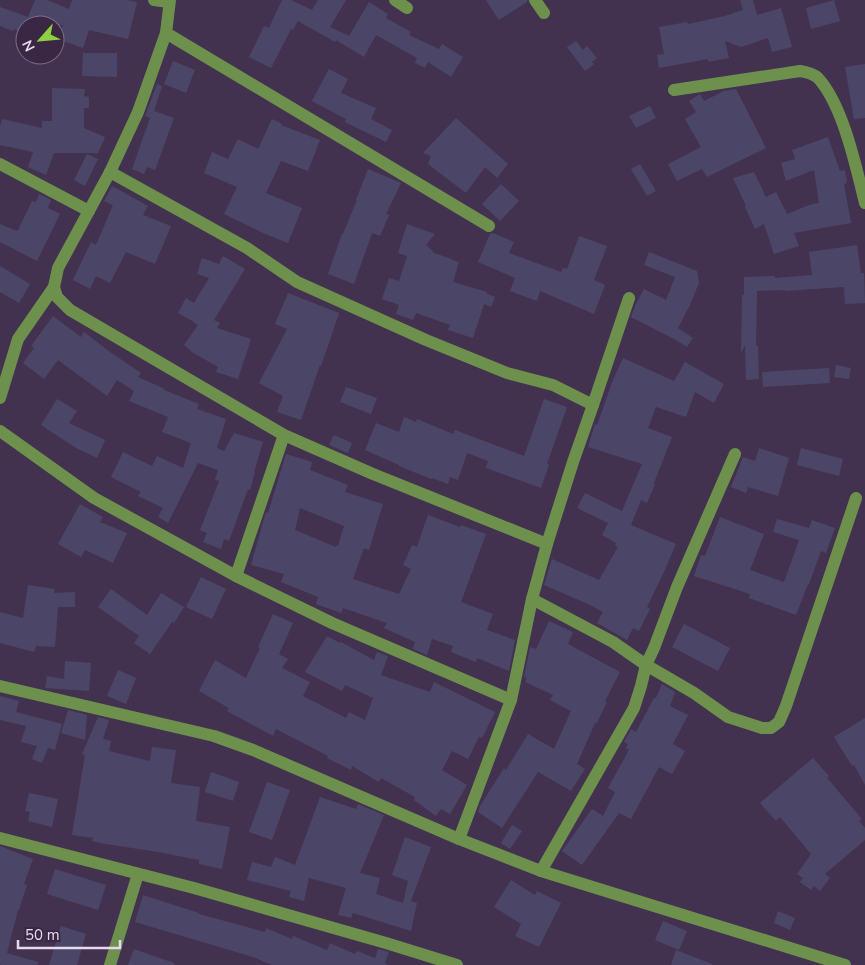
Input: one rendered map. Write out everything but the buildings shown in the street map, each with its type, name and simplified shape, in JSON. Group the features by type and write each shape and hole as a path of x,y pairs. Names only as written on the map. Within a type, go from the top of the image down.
{"street":[{"path":"0,398 18,339 54,287 58,268 110,172 138,112 166,33 170,1 154,0"},
{"path":"395,0 407,8"},
{"path":"535,0 544,12"},
{"path":"166,33 489,226"},
{"path":"674,90 800,71 816,76 832,97 848,138 865,203"},
{"path":"0,164 88,211"},
{"path":"110,172 247,248 297,282 426,340 506,373 553,385 593,405"},
{"path":"54,287 57,298 70,310 284,435 373,474 547,544"},
{"path":"459,839 511,700 532,599 547,544 629,298"},
{"path":"0,431 94,498 236,576 332,623 511,700"},
{"path":"236,576 284,435"},
{"path":"541,871 634,708 646,665 677,587 735,454"},
{"path":"532,599 613,642 646,665 694,693 728,717 762,728 771,728 779,722 786,706 856,498"},
{"path":"0,686 214,736 253,750 459,839 541,871 845,965"},
{"path":"0,838 194,888 457,965"},
{"path":"110,965 138,874"}]}
